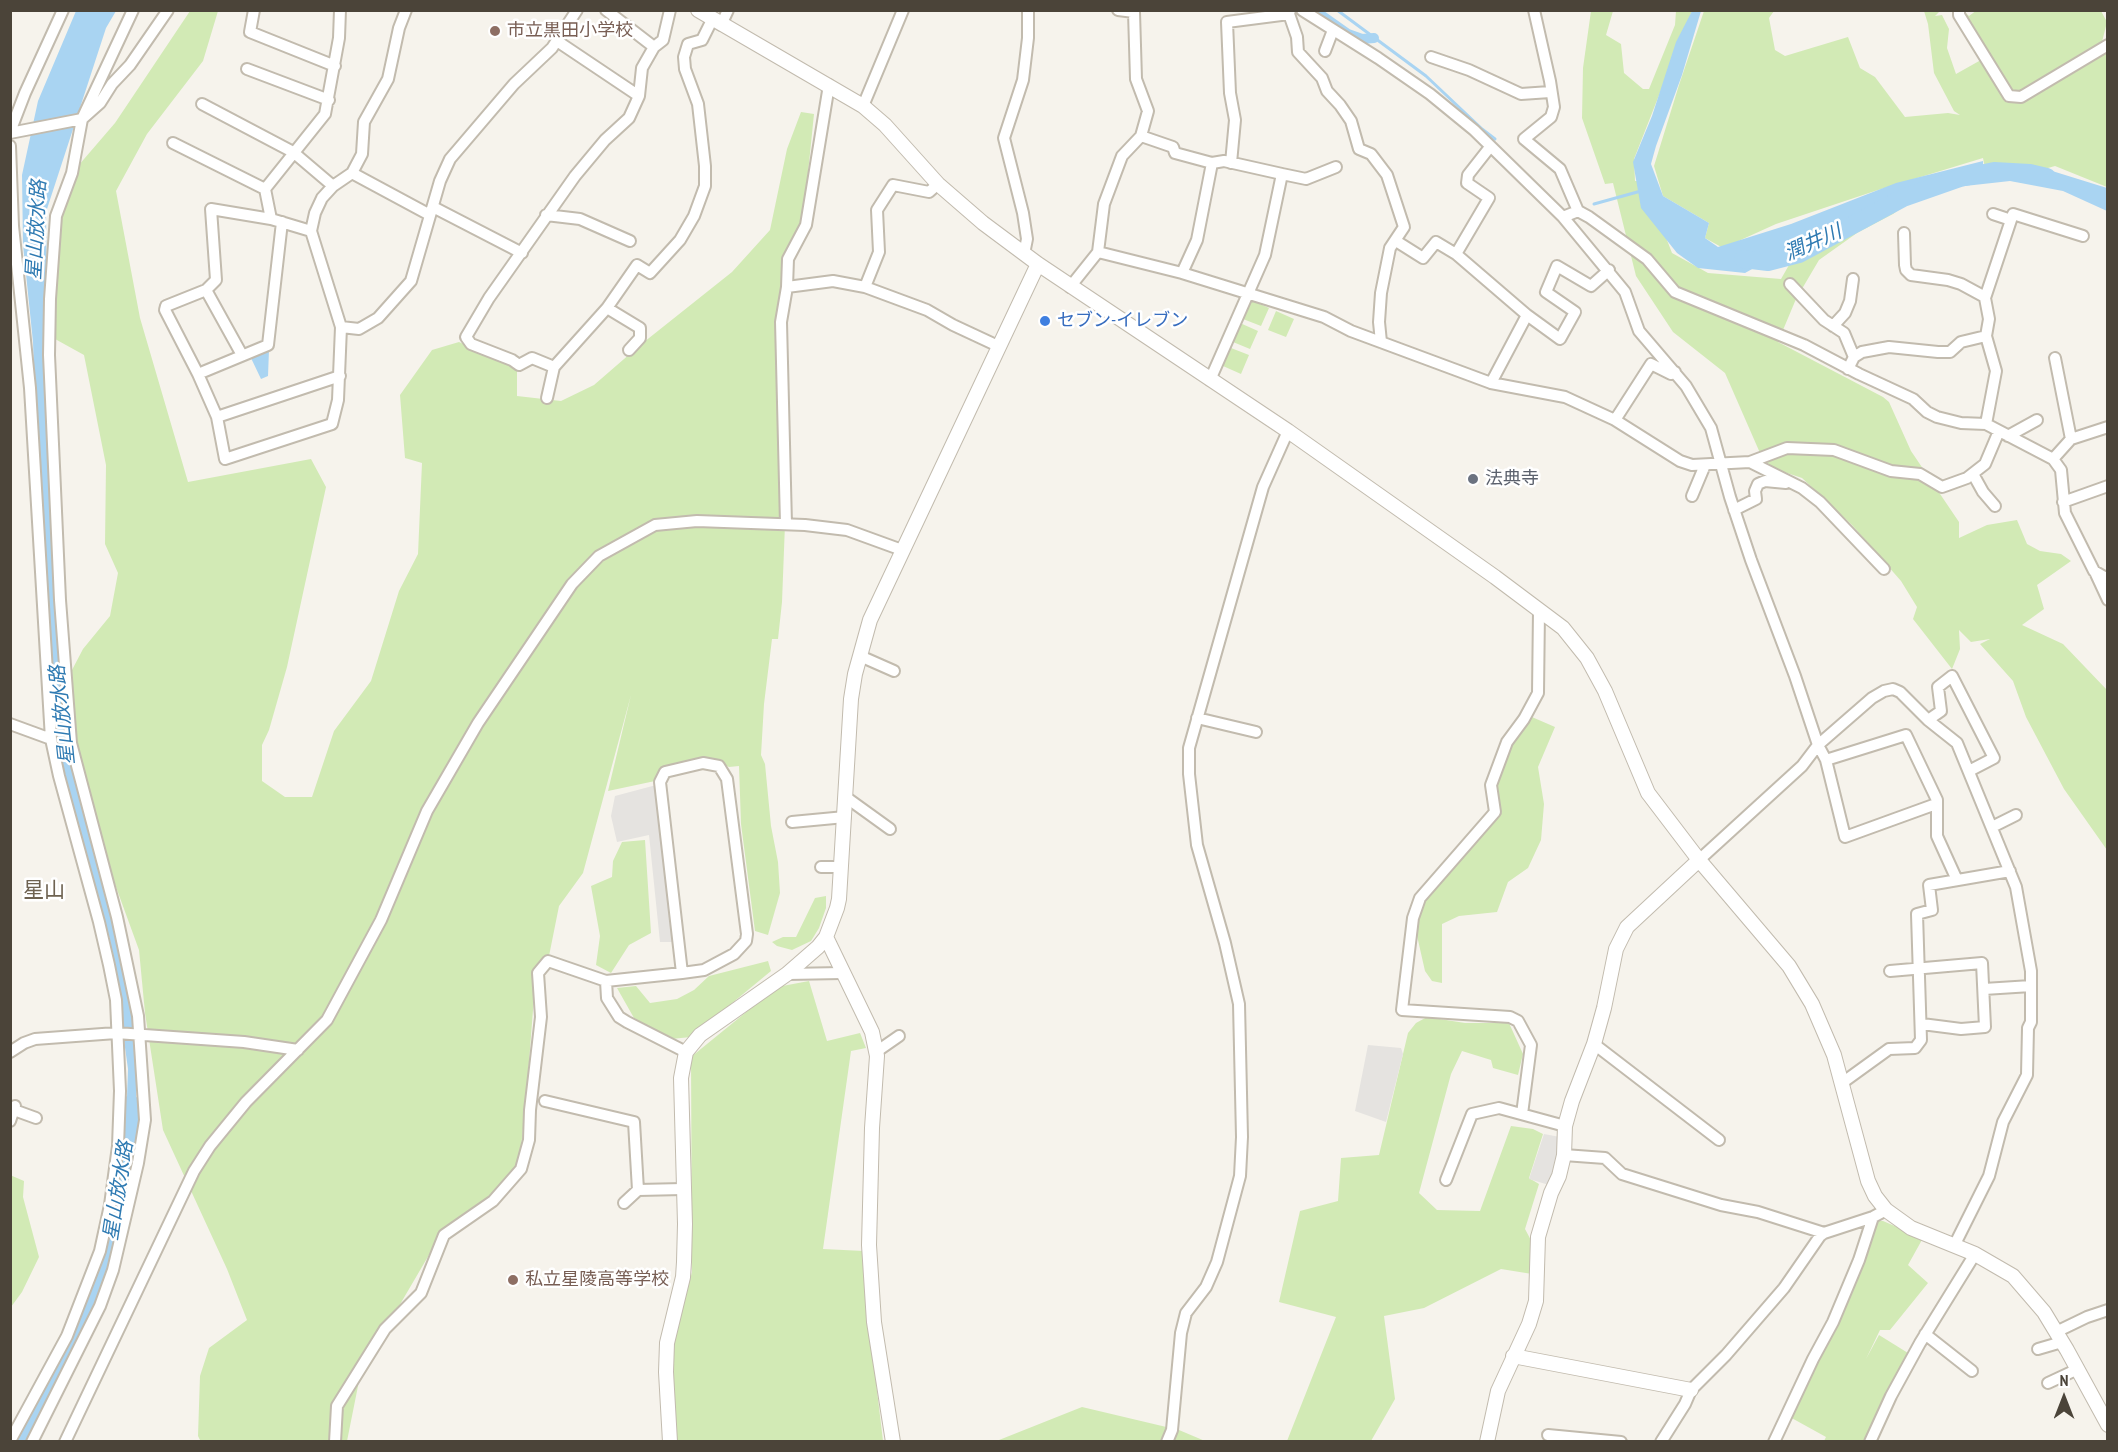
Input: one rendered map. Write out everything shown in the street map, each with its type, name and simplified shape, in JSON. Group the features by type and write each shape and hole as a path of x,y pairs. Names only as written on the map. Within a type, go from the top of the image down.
{"street":[{"path":"10,132 63,10"},
{"path":"32,1442 100,1306 113,1270 138,1163 145,1120 141,1034 117,917 71,743 60,600 49,355 50,299 56,216 72,173 82,119 133,10"},
{"path":"10,132 82,119 100,103 168,10"},
{"path":"254,10 250,32 335,66"},
{"path":"271,219 265,189 325,114 335,66 340,10"},
{"path":"311,231 271,219 211,209 216,280 206,290 166,306 165,310 217,417 225,459 332,424 338,400 341,327 311,231 315,213 322,198 333,186 352,173 362,154 363,122 388,79 399,27 406,10"},
{"path":"341,327 359,329 378,318 411,281 440,181 450,159 491,110 557,41 577,10"},
{"path":"606,10 654,47"},
{"path":"554,366 532,358 519,365 471,344 466,337 489,298 574,176 605,140 628,118 639,96 642,68 654,47 663,40 670,10"},
{"path":"698,10 829,84 863,106 885,125 938,184 983,223 1024,254 1288,431 1495,577 1563,628 1587,658 1605,691 1648,794 1699,860 1789,966 1812,1004 1834,1055 1868,1181 1875,1196 1886,1210 1911,1228 1975,1254 2013,1276 2032,1295 2059,1337 2108,1425"},
{"path":"547,398 554,366 607,308 637,265 650,273 680,240 694,216 705,186 705,166 698,104 685,69 684,57 688,44 702,40 728,10"},
{"path":"863,106 903,10"},
{"path":"1024,254 1027,239 1023,213 1004,138 1023,80 1028,38 1028,10"},
{"path":"1071,287 1098,252 1104,204 1122,156 1141,136 1148,111 1136,79 1134,12 1118,10"},
{"path":"1302,10 1430,94 1474,130 1563,218 1626,292 1639,331 1686,386 1711,428 1734,510 1795,676 1818,746 1826,760 1845,837 1936,804"},
{"path":"1534,10 1554,107 1551,117 1524,139 1560,169 1578,211 1590,217 1647,259 1675,292 1804,345 1848,369 1913,399 1937,417 1960,423 1986,424 2053,459 2061,470 2065,513 2108,600"},
{"path":"1959,10 1959,15 2009,96 2021,97 2108,45"},
{"path":"1231,163 1236,120 1230,93 1227,22 1289,12 1298,52 1322,78 1327,91 1351,121 1359,149 1371,154 1387,175 1404,227 1390,248 1381,293 1379,322 1381,342"},
{"path":"1325,51 1333,30"},
{"path":"557,41 639,96"},
{"path":"1431,57 1469,70 1521,94 1550,92"},
{"path":"247,69 329,100"},
{"path":"786,524 781,322 787,287 788,259 806,225 829,84"},
{"path":"202,104 293,152 333,186"},
{"path":"1141,136 1173,147 1175,153 1212,163 1224,161 1306,179 1336,167"},
{"path":"173,143 265,189"},
{"path":"10,146 13,225 30,388 51,739 107,954 116,1000 120,1090 118,1146 110,1205 99,1251 67,1336 10,1441"},
{"path":"1456,254 1489,198 1467,183 1468,175 1490,147"},
{"path":"1182,273 1197,240 1212,163"},
{"path":"352,173 522,253"},
{"path":"1210,380 1265,255 1282,174"},
{"path":"865,287 879,252 877,210 893,184 929,192 938,184"},
{"path":"1563,218 1578,211"},
{"path":"1994,214 2011,220"},
{"path":"1986,424 1996,371 1986,336 1989,320 1985,297 2013,214 2083,236"},
{"path":"546,215 580,219 630,241"},
{"path":"198,374 268,345 282,222"},
{"path":"1904,233 1905,265 1911,275 1948,280 1985,297"},
{"path":"1396,241 1423,258 1436,242 1456,254 1527,315 1560,339 1575,312 1546,292 1557,266 1591,286 1609,270"},
{"path":"1098,252 1182,273 1324,317 1352,331 1491,383 1565,397 1615,420 1680,461 1692,465 1750,462 1787,448 1834,450 1891,471 1920,474 1942,487 1973,474 1985,464 2004,434 2037,420"},
{"path":"670,1442 666,1372 667,1343 683,1277 685,1224 681,1078 686,1052 700,1035 787,974 826,937 837,908 847,798 851,699 870,620 1038,264"},
{"path":"1833,326 1845,313 1850,302 1853,279"},
{"path":"787,287 833,281 865,287 927,310 998,346"},
{"path":"1790,284 1824,320 1844,333 1854,357"},
{"path":"206,290 242,355"},
{"path":"10,306 22,310"},
{"path":"607,308 640,328 640,338 629,350"},
{"path":"1491,383 1527,315"},
{"path":"1848,369 1854,357 1862,352 1889,347 1950,352 1961,342 1986,336"},
{"path":"2055,357 2071,439"},
{"path":"1615,420 1651,364 1671,374 1675,372"},
{"path":"217,417 340,376"},
{"path":"2053,459 2071,439 2108,427"},
{"path":"1167,1442 1172,1430 1181,1333 1186,1313 1206,1287 1217,1262 1240,1176 1242,1137 1239,1004 1200,856 1189,774 1189,748 1263,487 1288,431"},
{"path":"1750,462 1792,483 1820,502 1884,569"},
{"path":"1692,496 1705,465"},
{"path":"1973,474 1983,492 1995,506"},
{"path":"1734,510 1756,499 1755,491 1758,484 1765,481 1792,483"},
{"path":"2063,502 2108,486"},
{"path":"65,1442 194,1170 210,1146 246,1102 327,1020 381,921 428,811 478,723 572,584 599,556 655,525 697,521 805,525 847,530 902,550"},
{"path":"2094,571 2108,579"},
{"path":"1522,1114 1531,1045 1518,1021 1510,1017 1402,1010 1413,918 1420,898 1495,812 1491,785 1507,742 1539,693 1539,611"},
{"path":"860,656 894,671"},
{"path":"1928,720 1941,711 1938,687 1952,676 1994,758 1969,771"},
{"path":"1487,1442 1498,1391 1529,1324 1536,1301 1538,1237 1564,1155 1565,1126 1594,1044 1616,949 1627,927 1802,766 1818,746 1872,698 1893,689 1900,692 1928,720 1957,743 2010,871 2019,905 2031,971 2031,1022 2028,1028 2027,1075 2003,1122 1989,1176 1953,1245"},
{"path":"1197,718 1256,732"},
{"path":"10,724 51,739"},
{"path":"1826,760 1906,735 1937,800 1937,836 1957,880"},
{"path":"335,1442 337,1406 385,1329 421,1293 444,1235 493,1201 521,1169 529,1140 530,1110 541,1017 538,973 548,961 606,981 704,970 734,954 746,941 747,934 727,778 719,766 703,763 665,772 660,782 682,972"},
{"path":"847,798 890,830"},
{"path":"1992,827 2016,815"},
{"path":"792,822 845,817"},
{"path":"821,867 841,867"},
{"path":"1842,1083 1888,1049 1915,1048 1921,1040 1917,914 1932,910 1929,885 2010,871"},
{"path":"826,937 872,1032 876,1052 869,1245 874,1322 893,1442"},
{"path":"1890,971 1982,963 1985,1028 1961,1029 1922,1024"},
{"path":"787,974 842,973"},
{"path":"606,981 607,998 619,1017 686,1052"},
{"path":"1984,989 2031,986"},
{"path":"10,1052 35,1039 116,1033 244,1042 298,1050"},
{"path":"876,1052 899,1036"},
{"path":"1594,1044 1719,1140"},
{"path":"545,1101 634,1122 638,1190"},
{"path":"1446,1179 1472,1114 1499,1108 1565,1126"},
{"path":"13,1112 36,1119"},
{"path":"1564,1155 1605,1158 1622,1174 1824,1233"},
{"path":"624,1203 638,1190 683,1189"},
{"path":"1661,1442 1691,1390 1726,1355 1784,1288 1810,1248 1824,1233 1873,1217 1886,1210"},
{"path":"1774,1442 1833,1322 1859,1260 1873,1217"},
{"path":"1870,1442 1890,1396 1925,1334 1975,1254"},
{"path":"2038,1349 2087,1317 2108,1310"},
{"path":"1925,1334 1972,1371"},
{"path":"1513,1356 1691,1390"},
{"path":"2048,1383 2078,1369"},
{"path":"1548,1435 1621,1442"}],"green space":[{"path":"1977,10 2101,11 2107,22 2100,50 2107,50 2107,187 2055,166 2034,172 1986,173 1983,158 1776,224 1723,248 1705,238 1709,223 1663,196 1654,166 1704,11 1774,11 1769,18 1775,50 1785,56 1848,37 1860,68 1875,77 1905,117 1948,113 1960,115 1954,111 1934,73 1928,24 1924,11 1940,11 1935,16 1942,15 1949,29 1947,48 1956,74 1988,56 1961,11 1969,16"},
{"path":"190,11 218,11 203,61 147,134 116,191 140,318 188,482 311,459 326,487 287,667 269,730 262,745 262,781 285,797 312,797 334,731 371,681 399,591 418,554 422,463 405,458 400,395 432,350 459,342 517,368 517,396 561,401 594,385 732,272 770,230 787,149 801,112 814,114 804,212 782,275 786,498 782,602 778,639 772,639 764,704 761,755 765,764 780,893 768,935 755,931 741,824 739,766 729,767 713,758 660,775 655,781 608,791 631,695 583,873 559,906 548,961 536,971 519,1166 499,1194 443,1231 361,1371 347,1441 201,1442 198,1436 200,1376 209,1348 247,1320 227,1269 163,1130 145,1013 139,950 89,813 76,750 72,670 83,649 110,616 118,573 105,544 106,465 84,355 46,334 48,244 72,173 115,123"},
{"path":"1591,11 1613,11 1606,35 1621,44 1624,73 1643,89 1649,89 1675,25 1676,11 1692,11 1634,159 1635,181 1644,181 1672,253 1708,273 1781,279 1805,237 1891,190 1913,200 1893,214 1857,233 1819,260 1796,299 1778,342 1889,402 1911,451 1959,522 1959,538 1987,525 2017,520 2027,544 2040,551 2061,554 2071,561 2037,585 2044,609 2022,625 2063,644 2107,690 2107,850 2064,789 2026,717 2013,681 1980,644 1990,639 1971,642 1959,630 1960,649 1952,669 1913,619 1917,607 1901,581 1852,525 1802,478 1772,468 1760,453 1725,373 1673,332 1636,276 1613,183 1605,184 1582,118 1583,68"},
{"path":"1251,300 1269,308 1261,326 1243,319"},
{"path":"1276,311 1294,319 1286,337 1268,330"},
{"path":"1240,323 1258,331 1250,349 1233,342"},
{"path":"1231,348 1249,355 1241,374 1223,366"},
{"path":"1525,714 1555,727 1538,767 1544,804 1541,840 1528,868 1508,882 1497,912 1459,916 1442,924 1442,983 1432,981 1425,971 1413,918 1425,894 1495,812 1491,785"},
{"path":"645,840 651,933 629,945 611,973 596,965 600,936 591,886 612,877 613,861 622,842"},
{"path":"826,896 826,908 819,928 811,941 792,950 777,946 772,942 783,937 796,937 815,898"},
{"path":"768,961 771,971 691,1037 671,1039 634,1018 617,988 636,986 650,1003 677,999 694,990 709,976"},
{"path":"809,981 827,1041 860,1033 866,1048 851,1051 823,1249 864,1251 883,1441 676,1442 673,1407 674,1341 692,1272 691,1057 777,987"},
{"path":"1427,1017 1465,1023 1509,1023 1523,1054 1518,1075 1493,1068 1491,1060 1462,1051 1451,1074 1419,1193 1437,1210 1480,1211 1511,1126 1533,1129 1543,1134 1529,1178 1539,1184 1525,1229 1533,1244 1532,1274 1501,1269 1424,1308 1384,1316 1395,1399 1371,1441 1287,1441 1336,1317 1279,1302 1300,1211 1338,1201 1341,1158 1379,1155 1408,1033 1416,1023"},
{"path":"10,1175 24,1181 23,1197 39,1257 22,1292 11,1307"},
{"path":"1877,1221 1883,1221 1923,1238 1908,1265 1928,1283 1890,1330 1880,1330 1866,1359 1879,1335 1908,1353 1873,1441 1824,1441 1826,1437 1788,1416 1843,1305"},
{"path":"1082,1407 1179,1430 1205,1441 994,1442"}],"shaded area":[{"path":"660,784 679,942 660,942 649,835 617,842 611,816 615,796"},
{"path":"1368,1045 1401,1048 1403,1054 1386,1122 1355,1111"},
{"path":"1544,1134 1560,1137 1558,1161 1549,1185 1529,1179"}],"water":[{"path":"76,11 116,11 106,28 46,212 47,300 62,681 115,920 138,1045 137,1134 126,1124 128,1069 110,940 58,754 41,589 33,342 23,245 22,175 38,101"},
{"path":"1692,11 1701,11 1682,75 1651,164 1663,196 1709,223 1705,238 1718,247 1791,224 1896,183 1983,161 1983,173 1950,183 2049,170 2107,188 2107,211 2063,191 2010,181 1902,193 1790,248 1745,273 1698,268 1677,253 1641,208 1633,162 1652,116 1676,42"},
{"path":"269,350 268,376 261,379 251,358"}],"waterway":[{"path":"1314,10 1348,34 1362,39 1374,38"},
{"path":"1337,10 1426,76 1495,139"},
{"name":"潤井川","path":"1743,259 1768,262 1799,254 1903,198 1960,178 1994,171 2030,173 2047,177"},
{"path":"1594,204 1641,191"},
{"name":"星山放水路","path":"23,1442 90,1312 105,1271 116,1231 123,1192 131,1104"}],"place":[{"name":"市立黒田小学校","path":"495,31"},
{"name":"セブン-イレブン","path":"1045,321"},
{"name":"法典寺","path":"1473,479"},
{"name":"私立星陵高等学校","path":"513,1280"}],"district":[{"name":"星山","path":"44,891"}]}
